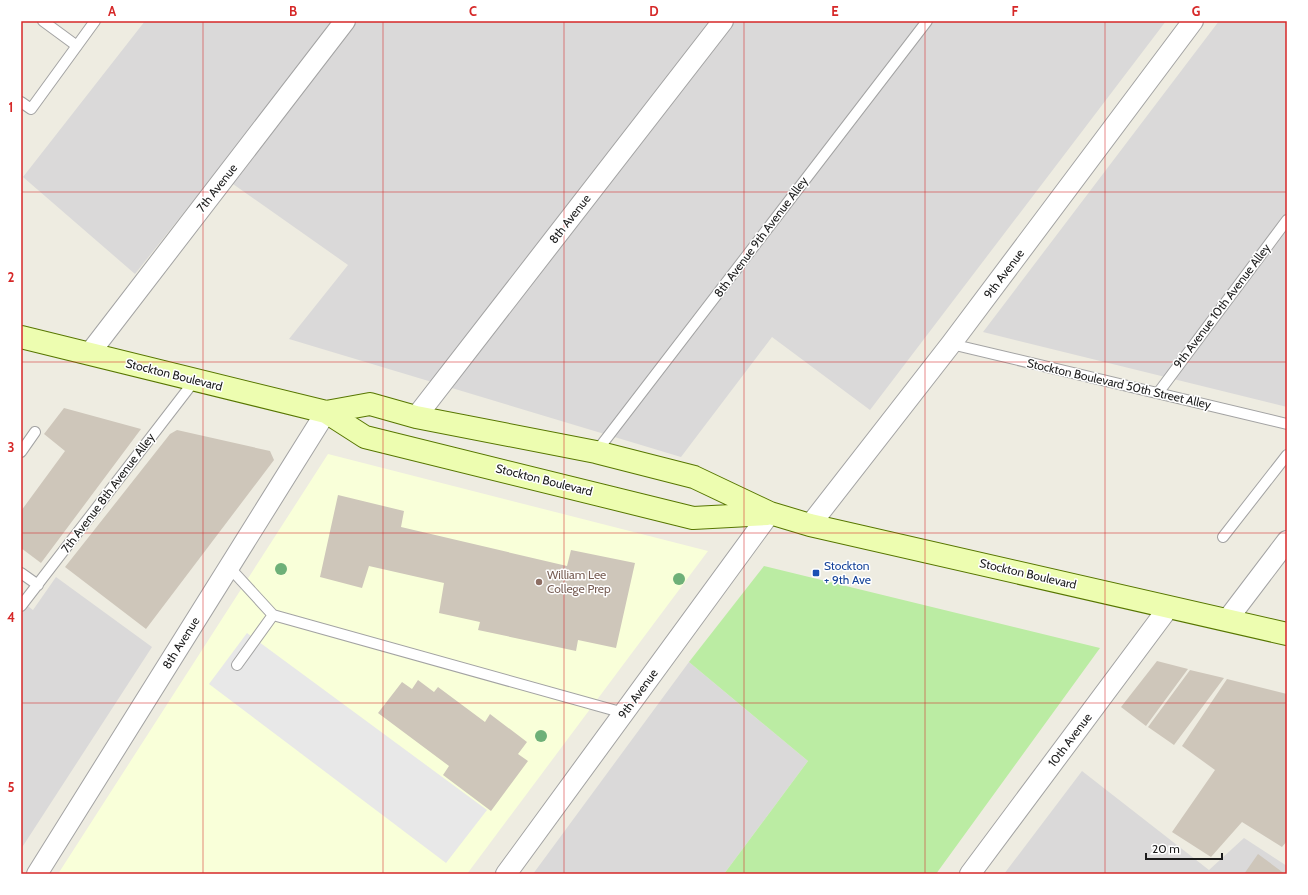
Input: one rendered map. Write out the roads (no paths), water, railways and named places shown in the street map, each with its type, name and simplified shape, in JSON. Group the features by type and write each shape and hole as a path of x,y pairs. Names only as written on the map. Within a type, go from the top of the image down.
{"main road":[{"name":"Stockton Boulevard","path":"22,339 326,412 365,437 692,518 770,513"},
{"name":"Stockton Boulevard","path":"326,412 370,404 416,416 596,452 694,477 770,513 810,525 1287,634"}],"street":[{"name":"7th Avenue","path":"89,354 345,21"},
{"name":"8th Avenue","path":"416,416 723,21"},
{"name":"9th Avenue","path":"810,525 951,344 1194,21"},
{"name":"8th Avenue","path":"37,874 326,412"},
{"name":"9th Avenue","path":"506,874 770,513"},
{"path":"1227,620 1287,541"},
{"name":"10th Avenue","path":"970,874 1169,607"}],"lane":[{"path":"43,21 77,46"},
{"path":"21,102 30,109 95,21"},
{"name":"8th Avenue 9th Avenue Alley","path":"596,452 927,21"},
{"name":"9th Avenue 10th Avenue Alley","path":"1158,393 1287,220"},
{"name":"Stockton Boulevard 50th Street Alley","path":"951,344 1287,424"},
{"name":"7th Avenue 8th Avenue Alley","path":"21,606 195,380"},
{"path":"21,452 35,432"},
{"path":"1223,537 1287,455"},
{"path":"229,567 273,615 624,713"},
{"path":"21,573 38,585"},
{"path":"237,665 273,615"}],"place":[{"name":"Stockton + 9th Ave","path":"816,573"},
{"name":"William Lee College Prep","path":"539,582"}]}
